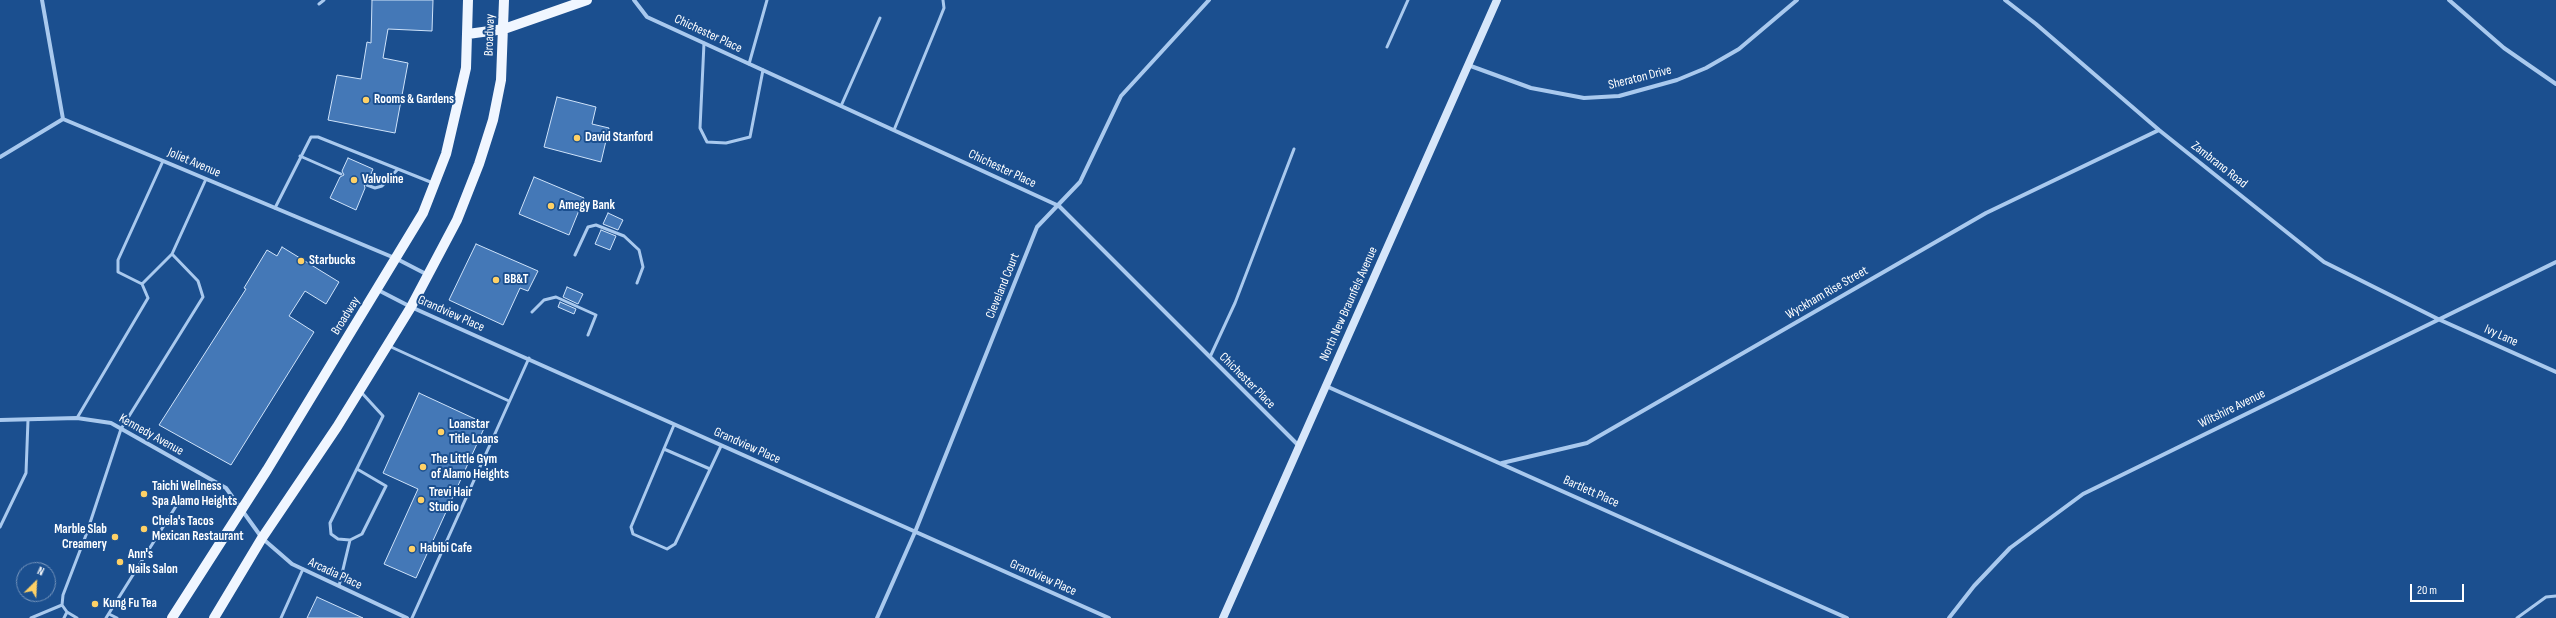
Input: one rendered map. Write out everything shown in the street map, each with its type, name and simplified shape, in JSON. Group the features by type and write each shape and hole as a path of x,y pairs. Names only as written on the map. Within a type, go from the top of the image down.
{"main road":[{"name":"Broadway","path":"172,618 378,290 423,213 446,154 466,68 468,0"},
{"name":"Broadway","path":"214,618 262,538 388,346 411,307 457,220 480,164 501,80 504,0"},
{"path":"468,34 504,29 587,0"}],"street":[{"path":"0,157 63,119 42,0"},
{"name":"Chichester Place","path":"634,0 647,17 1059,206 1299,446"},
{"name":"Cleveland Court","path":"877,618 915,532 1037,227 1059,206 1080,182 1121,96 1209,0"},
{"name":"North New Braunfels Avenue","path":"1223,618 1497,0"},
{"name":"Sheraton Drive","path":"1468,65 1509,82 1531,88 1584,98 1619,96 1677,80 1706,68 1739,49 1797,0"},
{"name":"Zambrano Road","path":"2005,0 2036,24 2159,130 2324,262 2438,319"},
{"path":"2449,0 2504,48 2556,84"},
{"name":"Joliet Avenue","path":"63,119 397,259 428,275"},
{"name":"Wyckham Rise Street","path":"1502,463 1587,443 1986,213 2159,130"},
{"name":"Wiltshire Avenue","path":"1949,618 1974,586 2010,548 2083,494 2556,262"},
{"name":"Grandview Place","path":"378,290 411,307 529,358 674,425 1109,618"},
{"name":"Ivy Lane","path":"2438,319 2556,372"},
{"name":"Bartlett Place","path":"1326,386 1502,463 1847,618"},
{"name":"Kennedy Avenue","path":"0,420 77,418 111,423 226,488 262,538"},
{"name":"Arcadia Place","path":"262,538 292,564 406,618"}],"lane":[{"path":"319,4 324,0"},
{"path":"749,64 767,0"},
{"path":"894,130 944,8 943,0"},
{"path":"1387,47 1408,0"},
{"path":"841,106 880,18"},
{"path":"704,43 700,128 707,142 726,143 750,137 763,70"},
{"path":"275,208 300,156 311,137 318,137 434,183"},
{"path":"1210,357 1235,303 1294,149"},
{"path":"300,156 341,174"},
{"path":"77,418 148,298 142,284 118,272 118,260 163,161"},
{"path":"366,185 375,188 382,186 398,169"},
{"path":"142,284 172,254 206,179"},
{"path":"575,255 588,227 596,225 624,236 639,250 643,267 637,283"},
{"path":"77,618 67,612 62,605 62,595 86,535 121,429 203,297 198,281 172,254"},
{"path":"532,312 544,300 556,297 596,315 588,335"},
{"path":"388,346 509,401"},
{"path":"412,618 529,358"},
{"path":"357,469 386,486 362,534 350,540 338,538 331,534 330,523 383,416 360,390"},
{"path":"0,527 26,473 28,420"},
{"path":"674,425 631,527 633,534 667,549 675,544 721,446"},
{"path":"664,449 710,469"},
{"path":"106,618 178,502"},
{"path":"339,586 350,540"},
{"path":"281,618 303,569"},
{"path":"2517,618 2546,597 2556,596"},
{"path":"31,618 62,605"},
{"path":"64,618 67,612"},
{"path":"109,614 117,618"}],"building":[{"name":"Rooms & Gardens","path":"372,0 433,0 432,31 388,29 383,58 408,63 395,133 328,120 337,75 361,79 367,42 371,43"},
{"name":"David Stanford","path":"557,97 596,107 592,124 609,128 601,162 544,147"},
{"name":"Valvoline","path":"348,158 373,169 368,182 364,184 365,188 356,210 330,198 340,177 344,175 342,171"},
{"name":"Amegy Bank","path":"534,177 584,198 569,235 519,214"},
{"path":"608,213 623,220 618,230 603,224"},
{"path":"601,230 616,236 610,250 595,244"},
{"name":"BB&T","path":"476,244 538,271 528,291 520,288 503,325 449,300"},
{"path":"282,247 339,282 326,304 305,291 289,316 314,332 231,465 159,425 246,289 244,288 267,250 277,256"},
{"path":"567,287 583,294 578,304 563,297"},
{"path":"560,302 576,309 574,314 558,307"},
{"path":"419,393 486,424 416,578 384,564 418,489 383,473"},
{"path":"317,597 363,618 307,618"}],"place":[{"name":"Rooms & Gardens","path":"366,100"},
{"name":"David Stanford","path":"577,138"},
{"name":"Valvoline","path":"354,180"},
{"name":"Amegy Bank","path":"551,206"},
{"name":"Starbucks","path":"301,261"},
{"name":"BB&T","path":"496,280"},
{"name":"Loanstar Title Loans","path":"441,432"},
{"name":"The Little Gym of Alamo Heights","path":"423,467"},
{"name":"Taichi Wellness Spa Alamo Heights","path":"144,494"},
{"name":"Trevi Hair Studio","path":"421,500"},
{"name":"Chela's Tacos Mexican Restaurant","path":"144,529"},
{"name":"Marble Slab Creamery","path":"115,537"},
{"name":"Habibi Cafe","path":"412,549"},
{"name":"Ann's Nails Salon","path":"120,562"},
{"name":"Kung Fu Tea","path":"95,604"}]}
